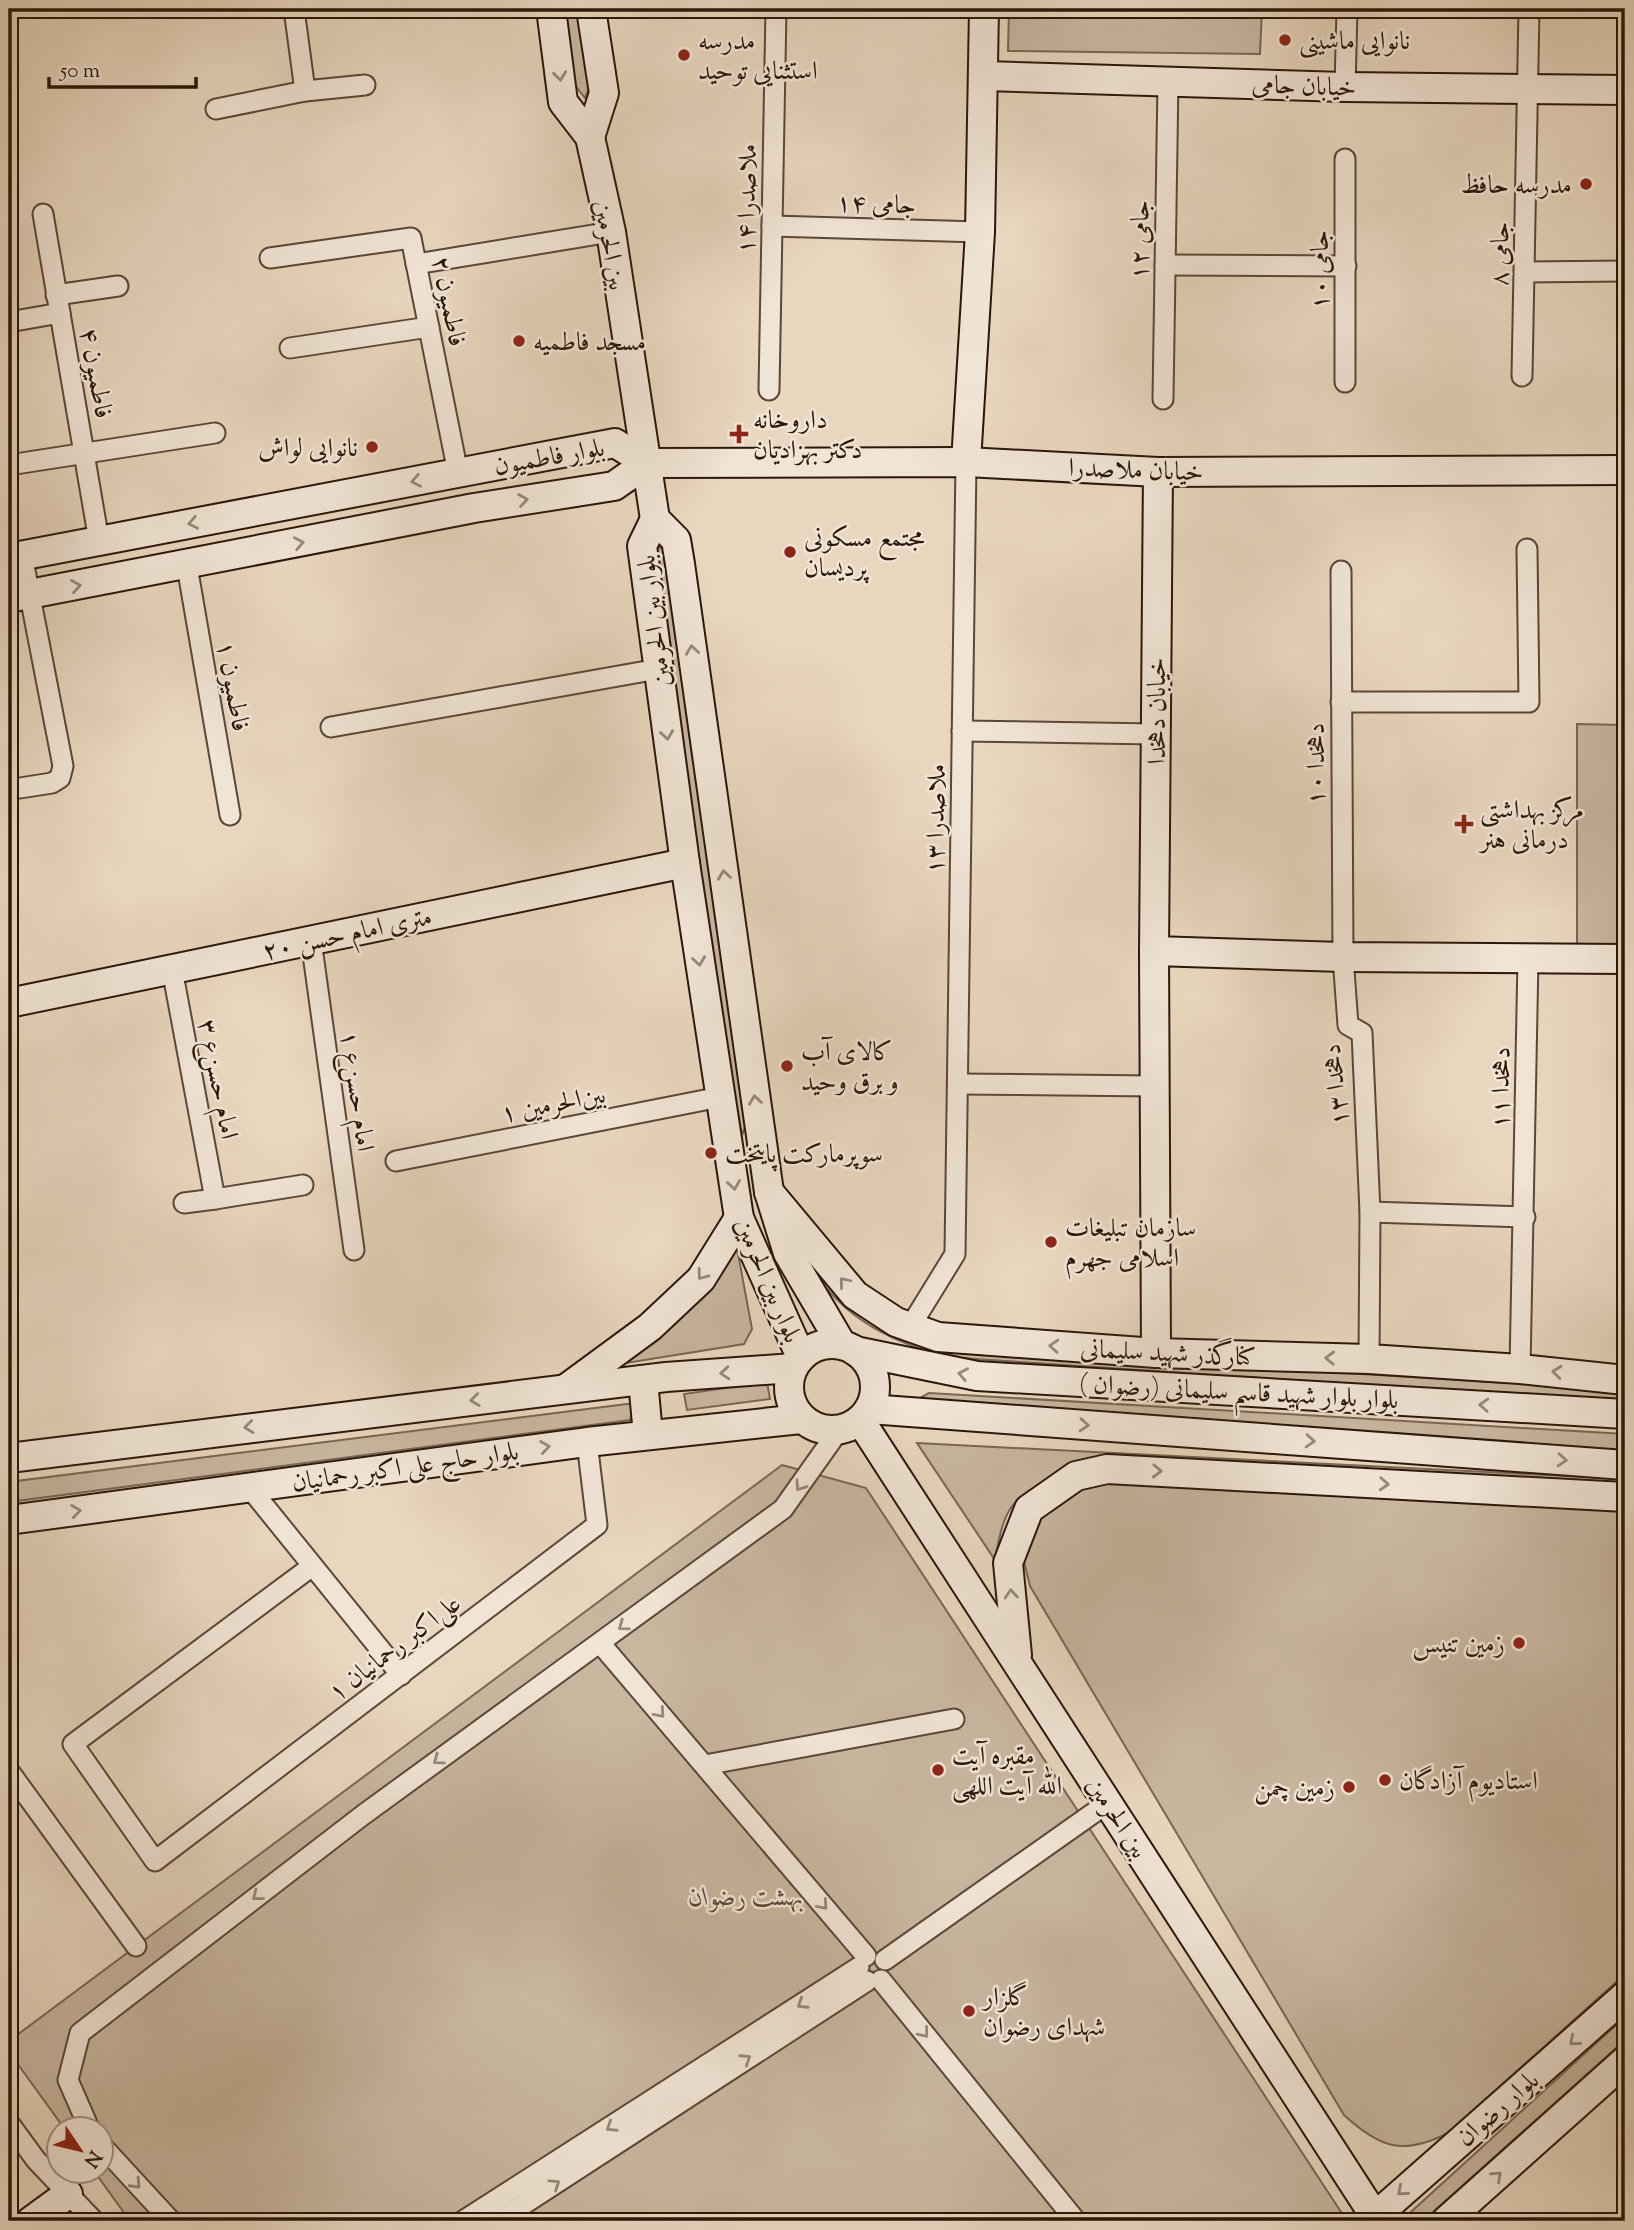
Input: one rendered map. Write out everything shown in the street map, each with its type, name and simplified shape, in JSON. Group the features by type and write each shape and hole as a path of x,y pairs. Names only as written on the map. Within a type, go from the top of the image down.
{"main road":[{"path":"551,9 563,102 590,137"},
{"path":"590,137 604,93 591,9"},
{"path":"965,462 980,232 984,9"},
{"name":"خیابان جامی","path":"984,76 1345,87 1625,90"},
{"name":"بین الحرمین","path":"590,137 611,232 656,519"},
{"name":"بلوار فاطمیون","path":"15,556 615,443 647,463 614,486 474,508 19,597"},
{"path":"566,453 574,464 577,478 574,492"},
{"name":"خیابان ملاصدرا","path":"647,463 965,462 1158,472 1625,470"},
{"name":"خیابان دهخدا","path":"1156,1353 1154,951 1158,472"},
{"name":"بلوار بین الحرمین","path":"797,1362 739,1218 685,863 642,546 656,519 676,540 769,1192 788,1253 849,1348"},
{"name":"۲۰ متری امام حسن","path":"9,1003 685,863"},
{"path":"1154,951 1343,957 1625,959"},
{"path":"728,1148 761,1140"},
{"name":"کنارگذر شهید سلیمانی","path":"769,1192 855,1295 896,1322 938,1337 1156,1353 1369,1359 1520,1369 1625,1380"},
{"path":"565,1389 650,1327 701,1279 739,1218"},
{"path":"9,1458 797,1362 827,1344 849,1348 865,1360 875,1384 856,1420 813,1426 801,1419 789,1395 797,1362"},
{"name":"بلوار بلوار شهید قاسم سلیمانی (رضوان )","path":"849,1348 976,1376 1625,1413"},
{"path":"643,1380 648,1435"},
{"name":"بلوار حاج علی اکبر رحمانیان","path":"9,1520 587,1442 801,1419"},
{"name":"بین الحرمین","path":"856,1420 1109,1802 1372,2218"},
{"name":"بلوار بلوار شهید قاسم سلیمانی (رضوان )","path":"856,1420 1625,1465"},
{"path":"1017,1661 1008,1563 1029,1509 1076,1476 1108,1469 1625,1497"},
{"name":"بلوار رضوان","path":"1372,2218 1625,1996"},
{"name":"بلوار رضوان","path":"1446,2221 1625,2061"},
{"path":"31,2221 68,2194"}],"street":[{"path":"294,9 305,91"},
{"name":"ملاصدرا ۱۴","path":"769,390 776,9"},
{"path":"1345,87 1347,9"},
{"name":"جامی ۸","path":"1522,376 1529,9"},
{"name":"جامی ۱۲","path":"1163,399 1168,81"},
{"path":"216,109 305,91 365,85"},
{"name":"جامی ۱۰","path":"1345,159 1345,382"},
{"name":"فاطمیون ۴","path":"43,214 99,541"},
{"name":"جامی ۱۴","path":"772,226 980,232"},
{"path":"416,264 611,232"},
{"name":"فاطمیون ۲","path":"270,258 411,237 458,473"},
{"path":"1165,265 1346,266"},
{"path":"1526,272 1625,271"},
{"path":"9,323 58,304 118,286"},
{"path":"290,348 429,327"},
{"path":"9,465 215,433"},
{"name":"ملاصدرا ۱۳","path":"910,1327 955,1254 965,462"},
{"path":"1341,702 1530,702 1527,549"},
{"path":"15,556 19,597 63,766 60,778 52,783 20,788"},
{"name":"فاطمیون ۱","path":"187,566 230,814"},
{"name":"دهخدا ۱۰","path":"1340,571 1343,957"},
{"path":"331,727 658,669"},
{"path":"962,732 1156,734"},
{"name":"امام حسن‌ع ۱","path":"311,940 354,1250"},
{"name":"دهخدا ۱۳","path":"1343,957 1348,1025 1362,1033 1370,1212"},
{"name":"دهخدا ۱۱","path":"1520,1369 1528,959"},
{"name":"امام حسن‌ع ۳","path":"172,970 215,1199"},
{"path":"958,1084 1155,1086"},
{"name":"بین‌الحرمین ۱","path":"396,1161 720,1097"},
{"path":"184,1203 303,1185"},
{"path":"1369,1359 1370,1212 1525,1217"},
{"path":"83,2114 68,2080 80,2033 362,1815 783,1509 856,1420"},
{"name":"علی‌اکبر رحمانیان ۱","path":"311,1567 73,1744 155,1861 597,1525 587,1442"},
{"path":"249,1487 401,1675"},
{"path":"600,1643 705,1765 1076,2221"},
{"path":"705,1765 954,1719"},
{"path":"9,1771 136,1946"},
{"path":"498,2221 872,1969 1109,1802"},
{"path":"463,2221 872,1969"},
{"path":"9,2123 36,2160 94,2221"},
{"path":"116,2161 171,2221"}],"green space":[{"path":"563,9 581,9 591,82 585,98 574,84"},
{"path":"1009,9 1262,9 1260,54 1008,51"},
{"path":"660,547 668,550 749,1115 743,1133 733,1116 654,553"},
{"path":"1577,724 1625,725 1625,944 1577,944"},
{"path":"789,1238 898,1331 1131,1360 1625,1390 1625,1402 945,1357 893,1338 854,1315 822,1283"},
{"path":"737,1248 752,1329 744,1344 620,1364 709,1290"},
{"path":"767,1382 770,1399 687,1410 684,1394"},
{"path":"929,1393 1625,1434 1625,1453 918,1399"},
{"path":"635,1403 630,1420 9,1502 9,1482"},
{"path":"917,1443 1625,1479 1625,1489 1071,1469 1037,1486 1016,1501 1004,1522 995,1560"},
{"name":"بهشت رضوان","path":"782,1465 866,1488 1345,2218 1343,2221 130,2221 103,2184 116,2184 116,2114 54,2114 9,2052 9,2041"},
{"name":"استادیوم آزادگان","path":"1081,1481 1625,1501 1625,1974 1448,2133 1418,2145 1393,2145 1369,2135 1344,2115 1030,1586 1022,1553 1040,1517"},
{"path":"1625,2017 1625,2040 1423,2221 1401,2221"}],"place":[{"name":"نانوایی ماشینی","path":"1285,40"},
{"name":"مدرسه استثنایی توحید","path":"684,55"},
{"name":"مدرسه حافظ","path":"1586,184"},
{"name":"مسجد فاطمیه","path":"519,341"},
{"name":"داروخانه دکتر بهزادیان","path":"739,434"},
{"name":"نانوایی لواش","path":"372,447"},
{"name":"مجتمع مسکونی پردیسان","path":"790,552"},
{"name":"مرکز بهداشتی درمانی هنر","path":"1464,824"},
{"name":"کالای آب و برق وحید","path":"787,1066"},
{"name":"سوپرمارکت پایتخت","path":"711,1153"},
{"name":"سازمان تبلیغات اسلامی جهرم","path":"1051,1242"},
{"name":"زمین تنیس","path":"1519,1643"},
{"name":"مقبره آیت الله آیت اللهی","path":"938,1770"},
{"name":"استادیوم آزادگان","path":"1385,1780"},
{"name":"زمین چمن","path":"1349,1787"},
{"name":"گلزار شهدای رضوان","path":"969,2011"}]}
